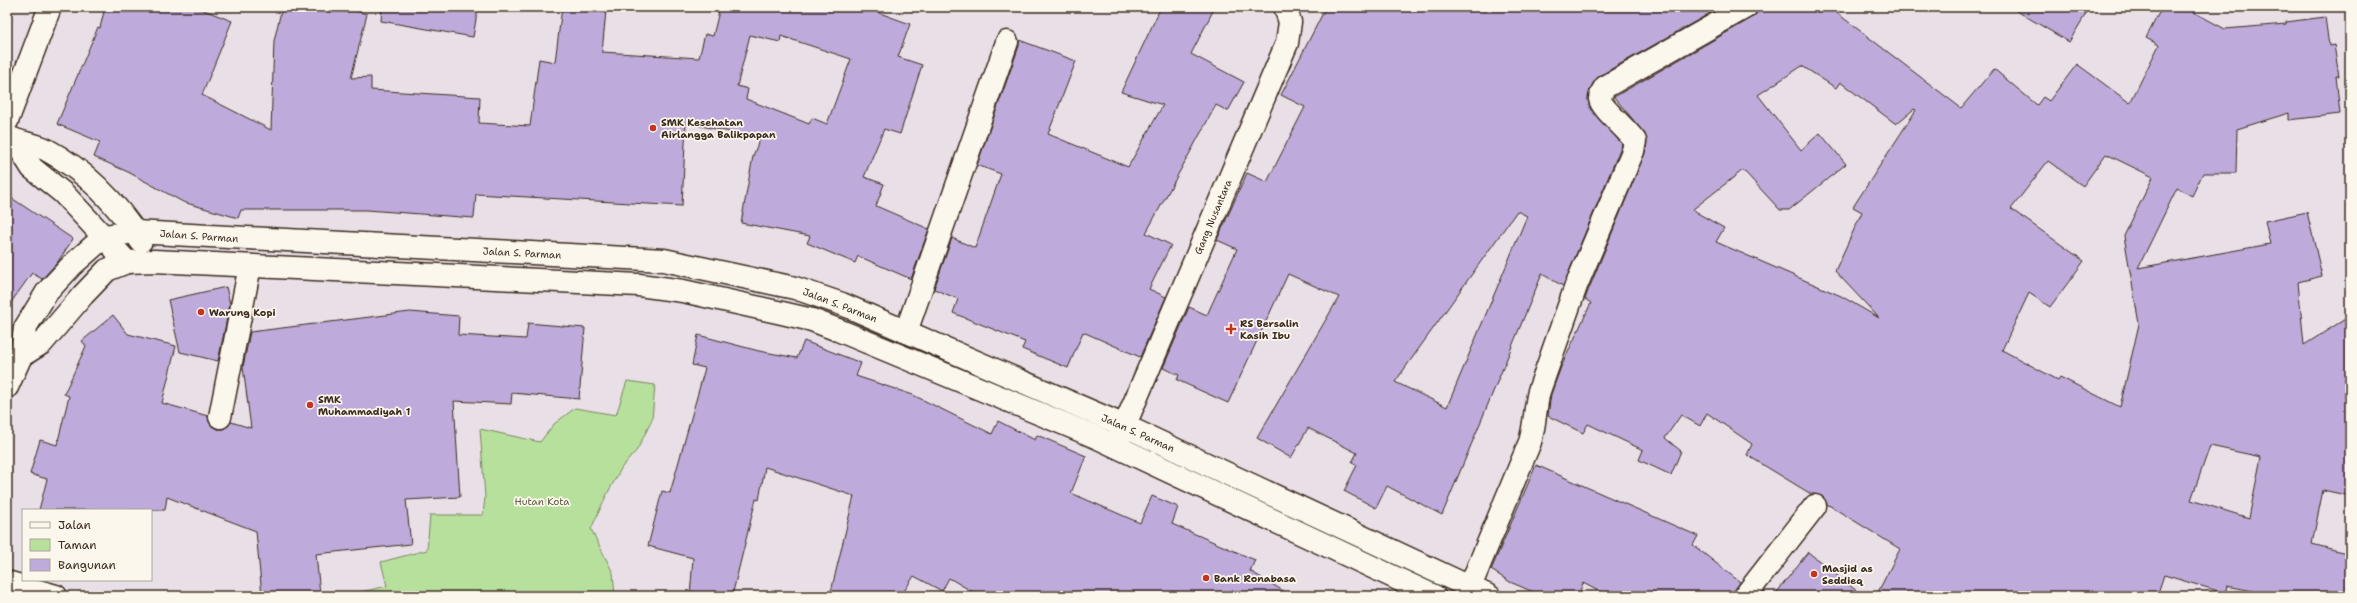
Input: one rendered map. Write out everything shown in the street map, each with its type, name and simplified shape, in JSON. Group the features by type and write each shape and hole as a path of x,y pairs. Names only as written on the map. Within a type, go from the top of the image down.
{"main road":[{"path":"7,121 50,7"},
{"name":"Gang Nusantara","path":"1116,446 1287,44 1290,22 1285,7"},
{"path":"1479,592 1530,442 1539,391 1576,286 1636,141 1630,132 1602,104 1601,94 1605,87 1746,7"},
{"path":"906,332 1007,42"},
{"path":"11,139 46,149 69,163 110,201 135,232 154,261"},
{"path":"11,139 32,168 63,193 105,236 127,262"},
{"name":"Jalan S. Parman","path":"105,236 135,232 664,260 817,294 1125,426 1479,592"},
{"path":"7,387 21,356 25,328 47,292 72,265 105,236"},
{"name":"Jalan S. Parman","path":"21,356 42,343 82,295 107,270 127,262 154,261 639,285 683,291 812,320 1116,446 1434,596"},
{"path":"220,417 250,266"},
{"path":"1745,596 1815,506"},
{"path":"7,582 56,596"}],"green space":[{"name":"Hutan Kota","path":"627,381 655,385 652,420 637,450 622,467 606,496 591,529 613,573 615,596 355,596 356,593 387,586 381,562 427,550 430,515 483,515 485,497 480,429 540,442 554,424 575,408 616,415"}],"building":[{"path":"105,7 196,7 232,21 202,95 271,130 274,41 282,7 339,7 367,14 351,78 371,77 371,90 480,97 479,123 530,126 539,59 555,62 562,7 606,11 602,52 699,58 705,34 713,36 720,7 863,7 910,24 898,57 922,65 900,134 884,129 864,177 884,184 876,206 929,229 911,279 858,256 855,263 807,243 810,236 741,223 753,156 760,138 686,123 682,206 476,194 474,218 367,210 241,210 238,218 183,202 128,172 94,157 100,142 57,124 98,27 100,28","holes":["750,35 780,42 781,36 851,59 827,124 812,118 809,124 746,99 748,89 737,86"]},
{"path":"382,7 478,7 473,37 381,21"},
{"path":"1161,7 1215,7 1191,54 1244,82 1228,111 1216,105 1146,233 1171,245 1149,289 1166,297 1140,357 1083,332 1068,368 1022,349 1025,342 953,313 958,299 934,289 952,238 975,248 1001,174 977,165 1019,46 1019,40 1076,61 1048,134 1128,167 1163,105 1121,92"},
{"path":"1326,7 1721,7 1599,76 1592,85 1588,98 1590,108 1622,144 1621,147 1563,286 1542,274 1442,515 1387,486 1376,508 1344,491 1357,465 1352,462 1357,453 1308,428 1291,458 1257,438 1339,297 1288,274 1228,403 1177,380 1179,375 1163,368 1189,307 1207,315 1237,249 1217,240 1247,173 1267,182 1305,107 1281,95","holes":["1517,211 1527,216 1447,407 1395,382"]},
{"path":"1758,7 1829,7 1961,108 1994,69 2037,105 2043,97 2049,101 2077,64 2130,103 2159,45 2146,38 2162,7 2184,7 2225,29 2286,24 2286,22 2325,17 2329,46 2334,45 2339,76 2336,76 2340,114 2289,120 2289,113 2237,129 2236,173 2203,173 2192,196 2177,188 2138,268 2270,244 2265,221 2307,212 2322,276 2298,282 2304,345 2350,316 2350,496 2323,490 2312,544 2350,554 2350,596 2279,596 2227,586 2225,593 2164,575 2157,596 1876,596 1900,549 1827,504 1822,496 1811,494 1747,455 1752,444 1707,413 1700,426 1681,415 1665,438 1681,451 1671,475 1639,460 1643,450 1588,424 1583,433 1548,416 1551,394 1561,367 1591,303 1585,299 1645,153 1647,143 1645,134 1614,97 1752,18 1757,13","holes":["1802,66 1836,88 1840,82 1896,124 1914,109 1916,110 1853,207 1862,212 1835,271 1879,318 1841,296 1716,242 1724,228 1692,210 1743,170 1780,210 1789,210 1846,164 1820,133 1801,150 1758,95","2106,154 2153,177 2124,236 2139,324 2120,407 2060,377 2058,380 2002,350 2029,293 2050,307 2084,261 2011,209 2048,161 2083,186","2210,446 2261,457 2249,518 2191,500"]},
{"path":"2010,7 2090,7 2069,42"},
{"path":"7,195 73,239 57,263 42,279 32,273 7,308"},
{"name":"Warung Kopi","path":"226,287 230,304 218,361 180,352 168,300"},
{"path":"410,312 459,316 458,335 526,339 528,323 585,328 579,399 512,393 511,404 454,401 460,497 406,500 411,544 316,554 320,594 262,596 256,531 167,497 165,510 39,509 47,479 30,474 40,440 57,445 69,396 64,394 86,346 82,341 113,315 128,334 176,346 162,403 208,416 212,426 218,429 224,429 231,422 251,428 243,367 250,332"},
{"path":"698,335 759,351 797,358 804,341 861,363 856,376 913,395 992,434 998,421 1035,440 1037,435 1086,456 1071,493 1140,523 1152,496 1178,507 1172,524 1255,560 1250,571 1292,596 980,596 949,578 942,591 914,576 901,596 830,596 854,496 765,467 759,500 756,499 732,596 690,596 693,558 648,546 662,491 670,493 705,368 692,365"},
{"path":"1536,465 1698,536 1693,545 1740,582 1733,596 1608,596 1583,583 1578,596 1543,596 1510,582 1491,570"},
{"name":"Masjid as Seddieq","path":"1808,552 1863,596 1774,596"}],"place":[{"name":"SMK Kesehatan Airlangga Balikpapan","path":"653,128"},
{"name":"Warung Kopi","path":"201,312"},
{"name":"RS Bersalin Kasih Ibu","path":"1231,329"},
{"name":"SMK Muhammadiyah 1","path":"310,405"},
{"name":"Masjid as Seddieq","path":"1814,574"},
{"name":"Bank Ronabasa","path":"1206,578"}]}
